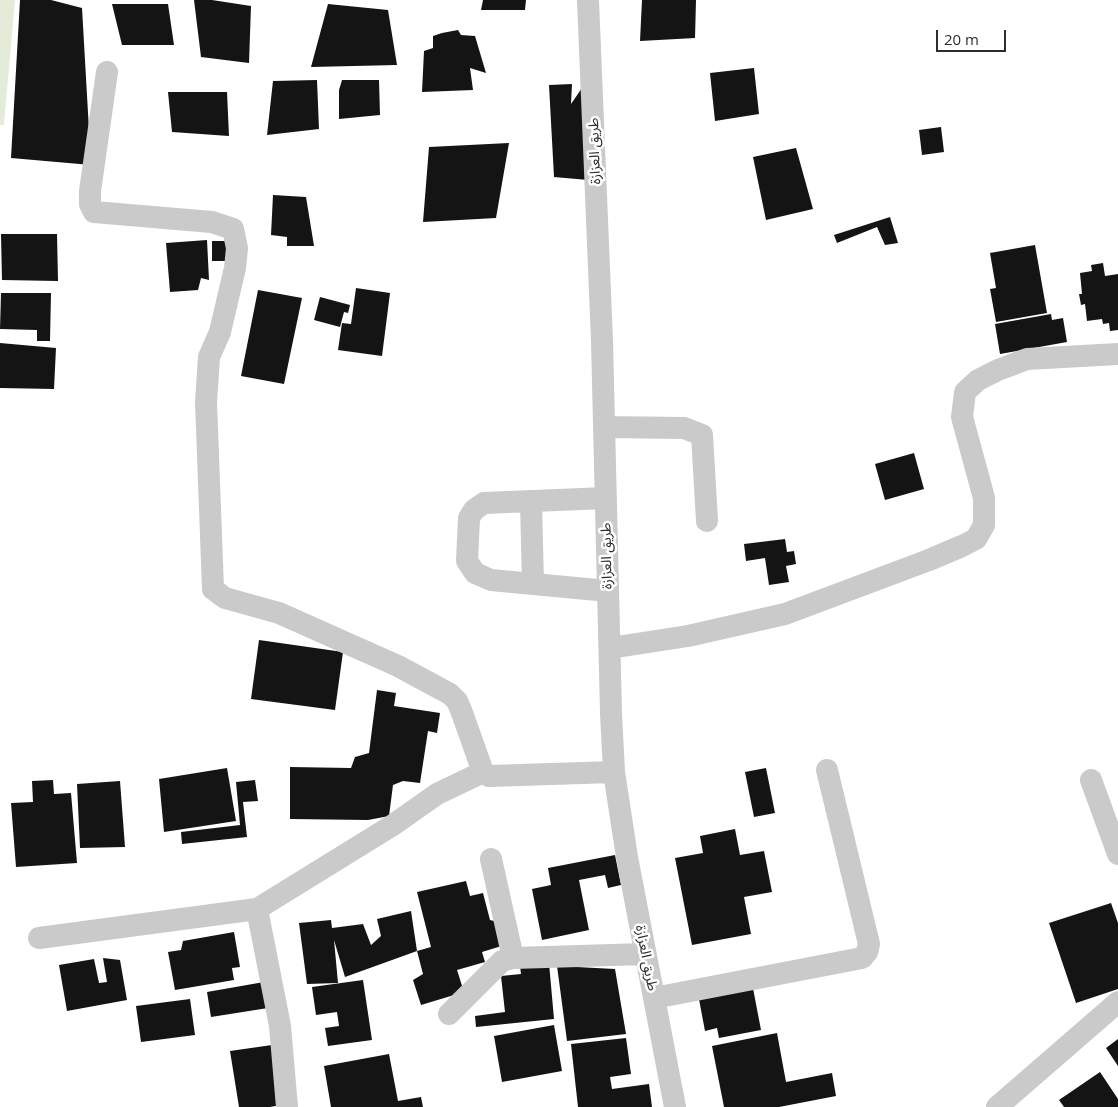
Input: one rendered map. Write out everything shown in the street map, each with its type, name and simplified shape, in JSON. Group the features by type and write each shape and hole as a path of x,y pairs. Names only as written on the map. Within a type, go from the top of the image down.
{"street":[{"name":"طريق العزازة","path":"588,0 602,341 614,772 626,856 675,1107"},
{"path":"107,72 90,191 90,204 94,212 212,222 233,229 237,248 235,268 220,332 208,357 206,402 213,589 225,598 279,613 398,666 450,694 457,701 483,772 489,776 614,772"},
{"path":"610,648 688,636 785,614 929,560 976,538 984,525 984,498 962,417 965,392 978,380 1027,359 1118,354"},
{"path":"604,427 684,428 702,435 707,521"},
{"path":"606,498 484,503 474,510 469,518 467,561 475,573 491,580 608,591"},
{"path":"531,501 533,584"},
{"path":"654,998 862,958 867,952 870,944 827,770"},
{"path":"39,938 257,909 393,825 437,794 483,772"},
{"path":"1091,780 1118,854"},
{"path":"490,859 513,958"},
{"path":"257,909 280,1026 287,1107"},
{"path":"449,1014 502,961 513,958 645,954"},
{"path":"998,1107 1118,1002"}],"green space":[{"path":"0,0 15,0 4,125 0,125"}],"building":[{"path":"20,0 51,0 82,8 91,165 11,158"},
{"path":"194,0 212,0 251,6 249,63 201,57"},
{"path":"483,0 526,0 525,10 481,10"},
{"path":"642,0 696,0 695,38 640,41"},
{"path":"112,4 168,4 174,45 122,45"},
{"path":"328,4 388,10 397,65 311,67"},
{"path":"458,30 461,35 475,36 486,73 470,68 473,90 422,92 424,51 433,48 433,36"},
{"path":"754,68 759,114 715,121 710,73"},
{"path":"317,80 319,129 267,135 273,81"},
{"path":"342,80 379,80 380,115 339,119 339,90"},
{"path":"572,84 571,104 584,85 588,180 554,177 549,85"},
{"path":"168,92 227,92 229,136 172,132"},
{"path":"941,127 944,152 922,155 919,130"},
{"path":"509,143 496,218 423,222 429,147"},
{"path":"796,148 813,209 766,220 753,157"},
{"path":"273,195 306,197 314,246 287,246 287,237 271,235"},
{"path":"890,217 898,243 885,245 877,227 837,243 834,235"},
{"path":"1,234 57,234 58,281 2,280"},
{"path":"207,240 209,280 201,278 198,290 170,292 166,243"},
{"path":"212,241 231,241 232,261 212,261"},
{"path":"1035,245 1047,313 996,322 990,289 996,288 990,253"},
{"path":"1103,263 1105,276 1118,274 1118,330 1110,331 1109,323 1103,324 1102,319 1087,321 1085,304 1081,305 1079,294 1082,294 1080,273 1092,271 1091,265"},
{"path":"356,288 390,293 382,356 338,350 342,323 351,324"},
{"path":"258,290 302,298 284,384 241,376"},
{"path":"1,293 51,293 50,341 37,341 37,330 0,329"},
{"path":"320,297 350,305 348,313 344,312 340,327 314,320"},
{"path":"1051,314 1052,320 1063,318 1067,342 1000,354 995,324"},
{"path":"0,343 56,348 54,389 0,388"},
{"path":"914,453 924,489 885,500 875,464"},
{"path":"785,539 787,552 794,551 796,564 786,566 789,582 769,585 765,558 746,561 744,544"},
{"path":"259,640 343,652 335,710 251,699"},
{"path":"377,690 396,693 394,706 440,713 437,733 428,731 420,783 403,781 393,785 389,816 368,820 290,819 290,767 351,768 355,757 369,753"},
{"path":"227,768 236,821 164,832 159,779"},
{"path":"766,768 775,813 754,817 745,772"},
{"path":"53,780 54,794 71,793 77,863 16,867 11,803 33,802 32,781"},
{"path":"255,780 258,801 243,802 247,837 182,844 181,832 240,825 236,782"},
{"path":"120,781 125,847 80,848 77,784"},
{"path":"735,829 740,855 764,851 772,892 744,897 751,934 692,945 675,858 703,853 700,836"},
{"path":"615,855 621,885 608,888 605,875 579,880 589,930 542,940 532,889 551,885 548,868"},
{"path":"466,881 470,896 483,893 490,920 502,923 508,944 482,952 485,962 457,970 464,992 421,1005 413,980 423,974 417,951 431,947 417,892"},
{"path":"1111,903 1118,923 1118,989 1076,1003 1049,923"},
{"path":"411,911 417,951 345,977 334,940 338,983 307,984 299,923 331,920 332,928 363,924 371,945 381,936 377,919"},
{"path":"234,932 240,967 232,968 234,980 175,990 168,952 181,950 183,941"},
{"path":"103,958 120,960 127,1000 67,1011 59,965 94,959 99,983 107,982"},
{"path":"549,963 554,1019 476,1027 475,1016 505,1012 501,976 521,974 520,966"},
{"path":"557,966 615,969 626,1034 567,1041"},
{"path":"363,980 372,1040 328,1046 325,1028 339,1026 337,1012 316,1015 312,987"},
{"path":"264,982 268,1008 211,1017 207,992"},
{"path":"752,983 761,1030 719,1038 717,1028 705,1031 698,994"},
{"path":"190,999 195,1035 141,1042 136,1006"},
{"path":"554,1025 562,1071 502,1082 494,1036"},
{"path":"777,1033 786,1082 832,1073 836,1096 779,1107 724,1107 712,1046"},
{"path":"626,1038 631,1074 610,1077 612,1089 649,1084 652,1107 578,1107 571,1044"},
{"path":"1118,1039 1118,1066 1106,1048"},
{"path":"272,1045 281,1105 239,1107 230,1051"},
{"path":"389,1054 398,1101 421,1097 423,1107 331,1107 324,1066"},
{"path":"1100,1072 1118,1099 1118,1107 1064,1107 1059,1100"}]}
